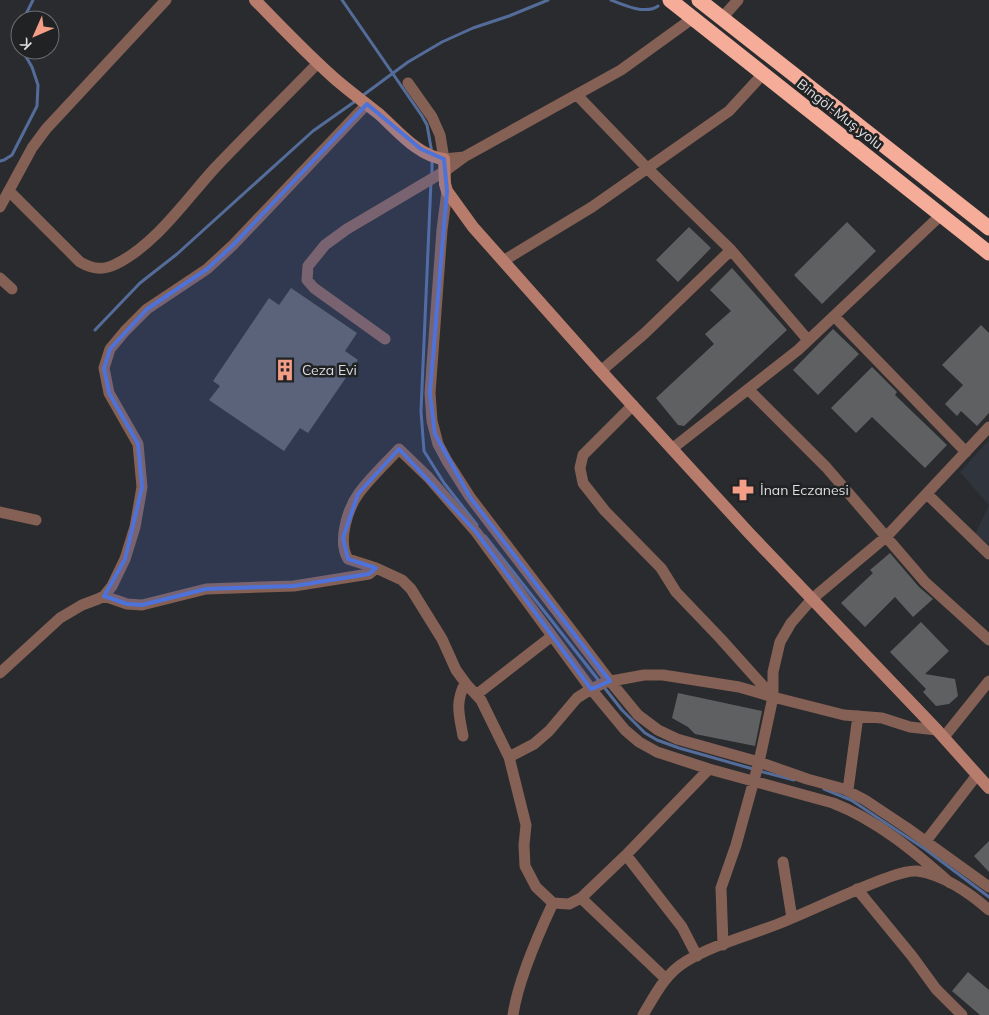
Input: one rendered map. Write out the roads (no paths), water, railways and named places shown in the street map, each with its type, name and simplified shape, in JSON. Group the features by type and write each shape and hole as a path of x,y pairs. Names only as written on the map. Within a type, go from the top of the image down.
{"highway":[{"name":"Bingöl-Muş yolu","path":"670,0 989,253"},
{"name":"Bingöl-Muş yolu","path":"699,0 989,228"}],"street":[{"path":"0,207 32,148 46,129 166,0"},
{"path":"255,0 318,63 404,139 421,149 440,166"},
{"path":"722,18 738,0"},
{"path":"385,338 314,288 307,280 308,266 325,245 347,229 422,184 440,166 464,157 621,70 693,18"},
{"path":"8,191 80,262 91,268 103,269 116,265 153,237 214,169 318,63"},
{"path":"503,261 592,208 729,111 763,74"},
{"path":"408,82 432,117 440,135 440,166 447,191 473,227 749,533 989,788"},
{"path":"577,95 648,169 731,250 808,340"},
{"path":"0,673 60,618 82,605 104,596 112,586 125,559 135,526 142,487 138,444 110,393 104,368 110,349 147,309 207,269 233,245 366,104"},
{"path":"447,191 442,230 430,394 432,421 438,444 470,497 601,685 625,730 639,742 657,752 709,769 756,771 807,779 848,790 926,841 989,887"},
{"path":"673,448 808,340 942,215"},
{"path":"601,371 645,333 731,250"},
{"path":"0,278 12,289"},
{"path":"834,316 966,452"},
{"path":"748,389 826,467 925,582 989,640"},
{"path":"633,405 583,455 580,468 583,483 605,511 661,568 676,592 774,697"},
{"path":"722,945 721,888 736,845 774,697 773,672 780,642 791,623 812,599 887,536 989,428"},
{"path":"709,769 626,855 581,898 569,904 553,903 536,887 525,866 524,845 526,825 509,756 481,700 456,670 442,639 411,589 402,580 376,568 348,559 344,551 343,538 350,512 358,494 399,449 428,477 476,532 552,636 601,685 638,715 677,740 852,810 914,853 950,883"},
{"path":"927,494 989,554"},
{"path":"0,512 36,520"},
{"path":"104,596 127,604 142,605 206,589 294,586 369,574 376,568"},
{"path":"476,695 552,636"},
{"path":"509,756 534,744 549,731 577,698 601,685 644,674 663,675 739,687 844,715 882,718 940,734"},
{"path":"940,734 989,681"},
{"path":"463,736 458,705 459,696 465,683"},
{"path":"848,790 858,716"},
{"path":"926,841 977,775"},
{"path":"626,855 682,927 697,956"},
{"path":"783,862 792,918"},
{"path":"643,1015 666,979 684,962 857,889 896,875 915,870 933,874 987,904"},
{"path":"857,889 912,956 936,989 962,1015"},
{"path":"581,898 666,979"},
{"path":"513,1015 532,953 553,903"}],"waterway":[{"path":"28,10 33,0"},
{"path":"342,0 422,116 427,125 432,153"},
{"path":"362,96 408,62 442,42 473,28 548,0"},
{"path":"611,0 647,10 658,6"},
{"path":"0,161 12,155 37,106 38,85 28,60"},
{"path":"95,330 140,283 177,254 313,131 357,100"},
{"path":"432,159 432,175"},
{"path":"431,181 421,411 424,451 444,483 477,525"},
{"path":"485,536 622,710 645,733 657,740 679,748 753,769"},
{"path":"759,771 794,780"},
{"path":"824,789 851,800 925,849 989,897"}],"place":[{"name":"Ceza Evi","path":"285,370"},
{"name":"İnan Eczanesi","path":"743,490"}]}
